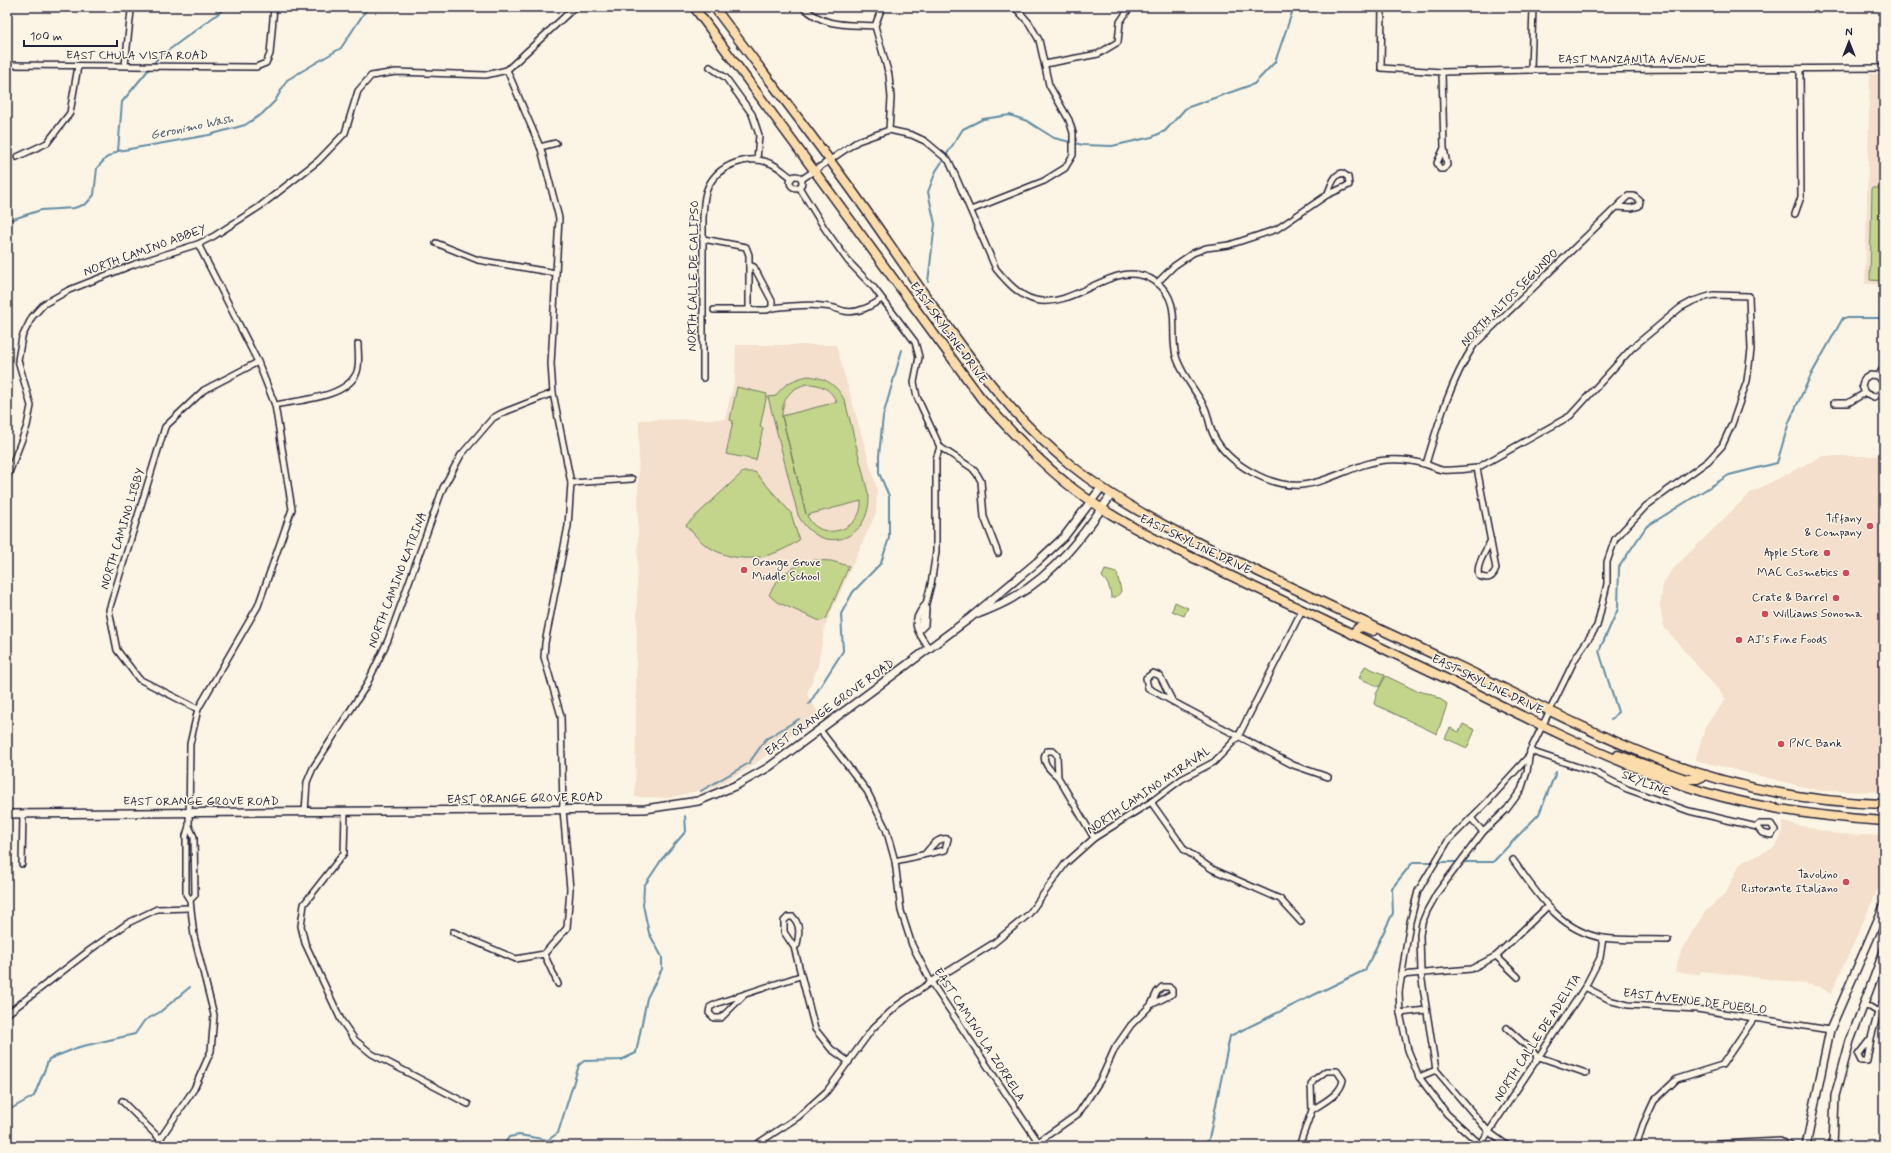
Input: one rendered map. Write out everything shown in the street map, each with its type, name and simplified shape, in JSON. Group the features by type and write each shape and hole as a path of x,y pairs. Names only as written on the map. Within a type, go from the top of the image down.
{"main road":[{"name":"EAST SKYLINE DRIVE","path":"694,7 981,398 1026,448 1091,502 1140,532 1636,768 1705,792 1790,812 1823,817 1884,821"},
{"name":"EAST SKYLINE DRIVE","path":"714,7 830,160 988,382 1019,418 1046,443 1072,466 1111,495 1148,518 1201,544 1650,756 1729,782 1802,797 1861,804 1884,804"},
{"name":"EAST ORANGE GROVE ROAD","path":"7,814 645,809 698,800 737,785 769,767 970,618 1048,553 1064,536 1101,488"},
{"name":"EAST ORANGE GROVE ROAD","path":"970,618 1014,597 1045,574 1072,547 1102,509 1111,495"},
{"path":"1352,634 1358,628 1363,627 1416,651 1440,658"},
{"path":"1583,744 1686,779 1697,779 1706,775"},
{"path":"1806,1146 1830,1030 1884,906"},
{"path":"1832,1146 1835,1096 1850,1041 1884,951"}],"street":[{"path":"126,65 131,11 133,7"},
{"name":"EAST CHULA VISTA ROAD","path":"7,65 256,67 266,63 270,54 274,7"},
{"path":"453,932 516,959 544,954 566,928 570,889 563,810 561,716 544,657 544,643 568,526 571,483 553,393 551,364 559,218 540,147 507,70 575,7"},
{"path":"803,7 812,15 827,23 875,26"},
{"path":"882,7 875,26 888,75 891,98 889,130"},
{"path":"971,210 1044,181 1065,168 1073,155 1073,133 1069,120 1049,85 1040,40 1030,23 1015,7"},
{"path":"1045,64 1098,54 1118,42 1120,22 1130,7"},
{"name":"EAST MANZANITA AVENUE","path":"1382,7 1381,68 1442,72 1884,68"},
{"path":"1531,70 1533,7"},
{"path":"17,157 47,143 70,113 78,66"},
{"path":"710,67 726,78 752,114 759,135 757,160 770,163 792,178"},
{"path":"1795,214 1801,197 1800,69"},
{"name":"NORTH CAMINO ABBEY","path":"7,478 27,426 31,406 18,360 22,337 32,317 44,304 69,290 135,264 198,244 214,236 259,207 318,161 345,133 358,91 371,76 396,72 486,75 507,70"},
{"path":"1442,72 1444,148"},
{"path":"800,187 802,179 858,141 889,130 912,135 925,141 941,152 949,161 996,269 1007,282 1023,294 1035,300 1050,301 1066,297 1115,276 1132,274 1143,276 1157,283 1166,295 1172,308 1175,322 1175,345 1177,359 1206,410 1213,435 1222,449 1248,471 1274,482 1301,485 1333,478 1366,464 1385,460 1404,459 1426,464 1441,470 1477,468 1570,416 1588,394 1632,348 1680,308 1693,300 1713,295 1749,296 1751,350 1747,380 1732,424 1722,446 1708,461 1646,506 1615,539 1608,562 1607,584 1597,626 1575,659 1543,725 1530,753 1527,772 1518,795 1507,809 1482,832 1437,893 1427,911 1420,935 1421,974 1436,1070 1489,1132 1508,1146"},
{"path":"540,147 556,143"},
{"name":"NORTH CALLE DE CALIPSO","path":"703,378 704,200 712,180 720,171 736,162 748,159 757,160"},
{"path":"1157,283 1174,266 1193,253 1206,248 1229,245 1277,229 1327,195 1349,185 1348,177 1342,173 1338,174 1334,179 1327,195"},
{"path":"792,178 797,176 802,179"},
{"path":"792,178 790,182 792,187 800,187"},
{"path":"800,187 825,229 848,261 909,332 918,350 915,388 917,397 940,447 972,468 981,481 984,517 998,553"},
{"name":"NORTH ALTOS SEGUNDO","path":"1426,464 1433,438 1462,363 1474,345 1617,207"},
{"path":"703,239 746,247 749,255 749,310"},
{"path":"436,243 478,260 556,273"},
{"path":"158,1146 160,1139 194,1089 211,1051 214,1015 194,936 190,900 186,894 186,836 189,826 190,744 198,709 258,606 292,509 274,405 258,362 198,244"},
{"path":"749,265 754,267 772,301 772,308"},
{"path":"714,310 767,310 772,308 810,305 824,306 846,312 864,309 882,299"},
{"path":"274,405 331,394 347,385 353,379 358,366 358,344"},
{"name":"NORTH CAMINO LIBBY","path":"198,709 139,679 117,650 109,610 165,427 204,390 258,362"},
{"path":"1878,376 1884,367"},
{"path":"1884,384 1878,376 1870,375 1864,379 1862,386 1865,393 1870,397 1877,396 1884,388"},
{"name":"NORTH CAMINO KATRINA","path":"305,812 307,782 313,768 366,686 388,640 443,488 461,455 484,426 493,418 553,393"},
{"path":"1834,403 1848,403 1865,393"},
{"path":"929,649 916,628 916,618 925,604 932,584 936,552 936,459 940,447"},
{"path":"1477,468 1491,540 1496,569 1494,575 1490,578 1485,578 1480,576 1477,571 1491,540"},
{"path":"571,483 632,479"},
{"path":"919,631 926,625 927,620 925,604"},
{"name":"NORTH CAMINO MIRAVAL","path":"754,1146 798,1117 827,1091 873,1028 898,1005 931,982 994,943 1029,914 1065,864 1094,838 1151,802 1182,779 1214,762 1238,737 1302,610"},
{"path":"1173,702 1160,676 1153,673 1146,678 1148,688 1173,702 1293,765 1328,777"},
{"name":"EAST CAMINO LA ZORRELA","path":"820,730 867,791 886,829 895,861 901,911 912,945 931,982 1039,1144"},
{"path":"1058,777 1057,755 1052,751 1047,751 1044,757 1045,761 1058,777 1094,838"},
{"path":"1481,1145 1447,1114 1419,1077 1408,1050 1400,1013 1399,992 1401,975 1410,922 1418,891 1448,841 1530,753"},
{"name":"SKYLINE","path":"1530,753 1596,772 1627,789 1689,811 1757,827"},
{"path":"1151,802 1185,850 1212,869 1280,899 1301,922"},
{"path":"345,812 344,852 304,904 301,926 305,943 341,1020 355,1040 372,1054 468,1104"},
{"path":"22,864 23,814"},
{"path":"1471,818 1482,832"},
{"path":"189,826 194,837 195,895 190,900"},
{"path":"895,861 925,854"},
{"path":"1513,860 1546,907 1562,920 1584,933 1604,938 1668,940"},
{"path":"1401,975 1471,970 1496,956 1546,907"},
{"path":"7,1014 90,950 128,923 157,909 190,908"},
{"path":"794,947 797,945 800,930 797,921 793,917 788,917 784,921 784,932 794,947 800,976 815,1029 831,1049 849,1062"},
{"name":"NORTH CALLE DE ADELITA","path":"1481,1145 1585,986 1600,958 1604,938"},
{"path":"544,954 558,984"},
{"path":"1496,956 1518,977"},
{"path":"745,994 721,1018 714,1018 709,1014 710,1007 718,1003 745,994 800,976"},
{"name":"EAST AVENUE DE PUEBLO","path":"1585,986 1612,1001 1628,1005 1697,1009 1830,1030"},
{"path":"1871,1038 1878,1012 1884,1000"},
{"path":"1028,1146 1039,1144 1078,1114 1101,1079 1108,1061 1131,1026 1151,1005"},
{"path":"1863,1006 1870,1007 1878,1012"},
{"path":"1400,1013 1426,1010"},
{"path":"1636,1146 1643,1125 1654,1101 1676,1079 1722,1065 1754,1018"},
{"path":"1507,1028 1539,1057 1586,1073"},
{"path":"1419,1077 1436,1070"},
{"path":"1299,1146 1312,1110 1311,1085 1314,1080 1326,1071 1337,1071 1343,1080 1342,1086 1334,1095 1312,1110"},
{"path":"122,1101 160,1139"},
{"path":"1681,1146 1780,1141 1790,1146"}],"shaded area":[{"path":"1870,74 1884,74 1884,284 1865,284"},
{"name":"Orange Grove Middle School","path":"736,345 836,345 877,489 876,513 825,626 818,665 807,695 819,714 755,764 715,787 668,798 635,797 639,420 725,419 735,379"},
{"path":"1822,456 1884,456 1884,792 1821,791 1695,760 1706,725 1726,699 1664,627 1660,606 1663,585 1671,571 1750,493"},
{"path":"1783,822 1837,834 1884,836 1884,875 1831,994 1820,987 1811,985 1701,971 1700,974 1675,972 1679,957 1693,930 1706,911 1726,893 1739,865 1746,860 1774,848 1781,836"}],"green space":[{"path":"1872,188 1884,188 1884,281 1870,280"},
{"path":"808,376 825,380 834,386 842,395 845,401 869,497 867,513 861,525 852,534 841,539 830,539 818,536 807,528 798,515 768,397 776,396 786,385","holes":["807,384 825,388 837,402 782,416 782,411 788,395 796,388","782,416 806,514 782,417","861,501 860,511 855,520 848,526 839,530 830,531 821,529 813,524 807,515"]},
{"path":"737,387 767,394 760,427 763,428 756,460 726,454 733,421 730,420"},
{"path":"743,472 755,472 791,513 799,540 776,553 751,558 739,558 715,550 703,543 686,525"},
{"path":"814,560 831,561 849,566 826,619 820,621 777,602 769,595 777,582 787,572 799,565"},
{"path":"1105,570 1117,573 1121,591 1118,595 1111,598 1109,586 1102,577"},
{"path":"1175,602 1188,608 1184,616 1172,611"},
{"path":"1365,666 1385,675 1379,687 1359,678"},
{"path":"1386,676 1417,691 1432,694 1446,703 1447,705 1437,734 1374,704 1376,694"},
{"path":"1463,724 1475,730 1467,748 1445,738 1450,728 1459,732"}],"waterway":[{"path":"118,151 122,102 158,58 227,7"},
{"name":"Geronimo Wash","path":"7,221 41,210 74,208 86,204 94,195 97,168 106,158 118,151 209,135 245,125 262,114 275,101 287,80 341,48 368,7"},
{"path":"928,282 935,224 928,192 936,171 963,129 983,119 1010,115 1027,121 1054,138 1083,145 1112,146 1152,137 1165,131 1186,108 1254,84 1275,62 1294,7"},
{"path":"1611,720 1618,712 1599,651 1618,609 1619,567 1646,527 1729,475 1777,463 1789,422 1811,375 1843,318 1884,318"},
{"path":"809,704 843,651 841,614 853,592 881,563 889,538 889,496 879,473 879,456 883,416 902,350"},
{"path":"701,791 749,763 766,739 799,719"},
{"path":"1203,1146 1209,1139 1230,1036 1365,970 1393,913 1392,888 1413,862 1493,862 1539,814 1556,772"},
{"path":"503,1146 509,1137 519,1135 548,1140 558,1133 579,1065 584,1061 621,1060 636,1053 647,998 662,969 662,957 649,933 643,905 644,886 662,859 686,831 685,816"},
{"path":"7,1111 34,1096 49,1059 79,1047 135,1034 144,1021 160,1012 190,987"}],"place":[{"name":"Tiffany & Company","path":"1870,526"},
{"name":"Apple Store","path":"1827,553"},
{"name":"Orange Grove Middle School","path":"744,570"},
{"name":"MAC Cosmetics","path":"1846,573"},
{"name":"Crate & Barrel","path":"1836,598"},
{"name":"Williams Sonoma","path":"1765,614"},
{"name":"AJ's Fine Foods","path":"1739,640"},
{"name":"PNC Bank","path":"1781,744"},
{"name":"Tavolino Ristorante Italiano","path":"1846,882"}]}
